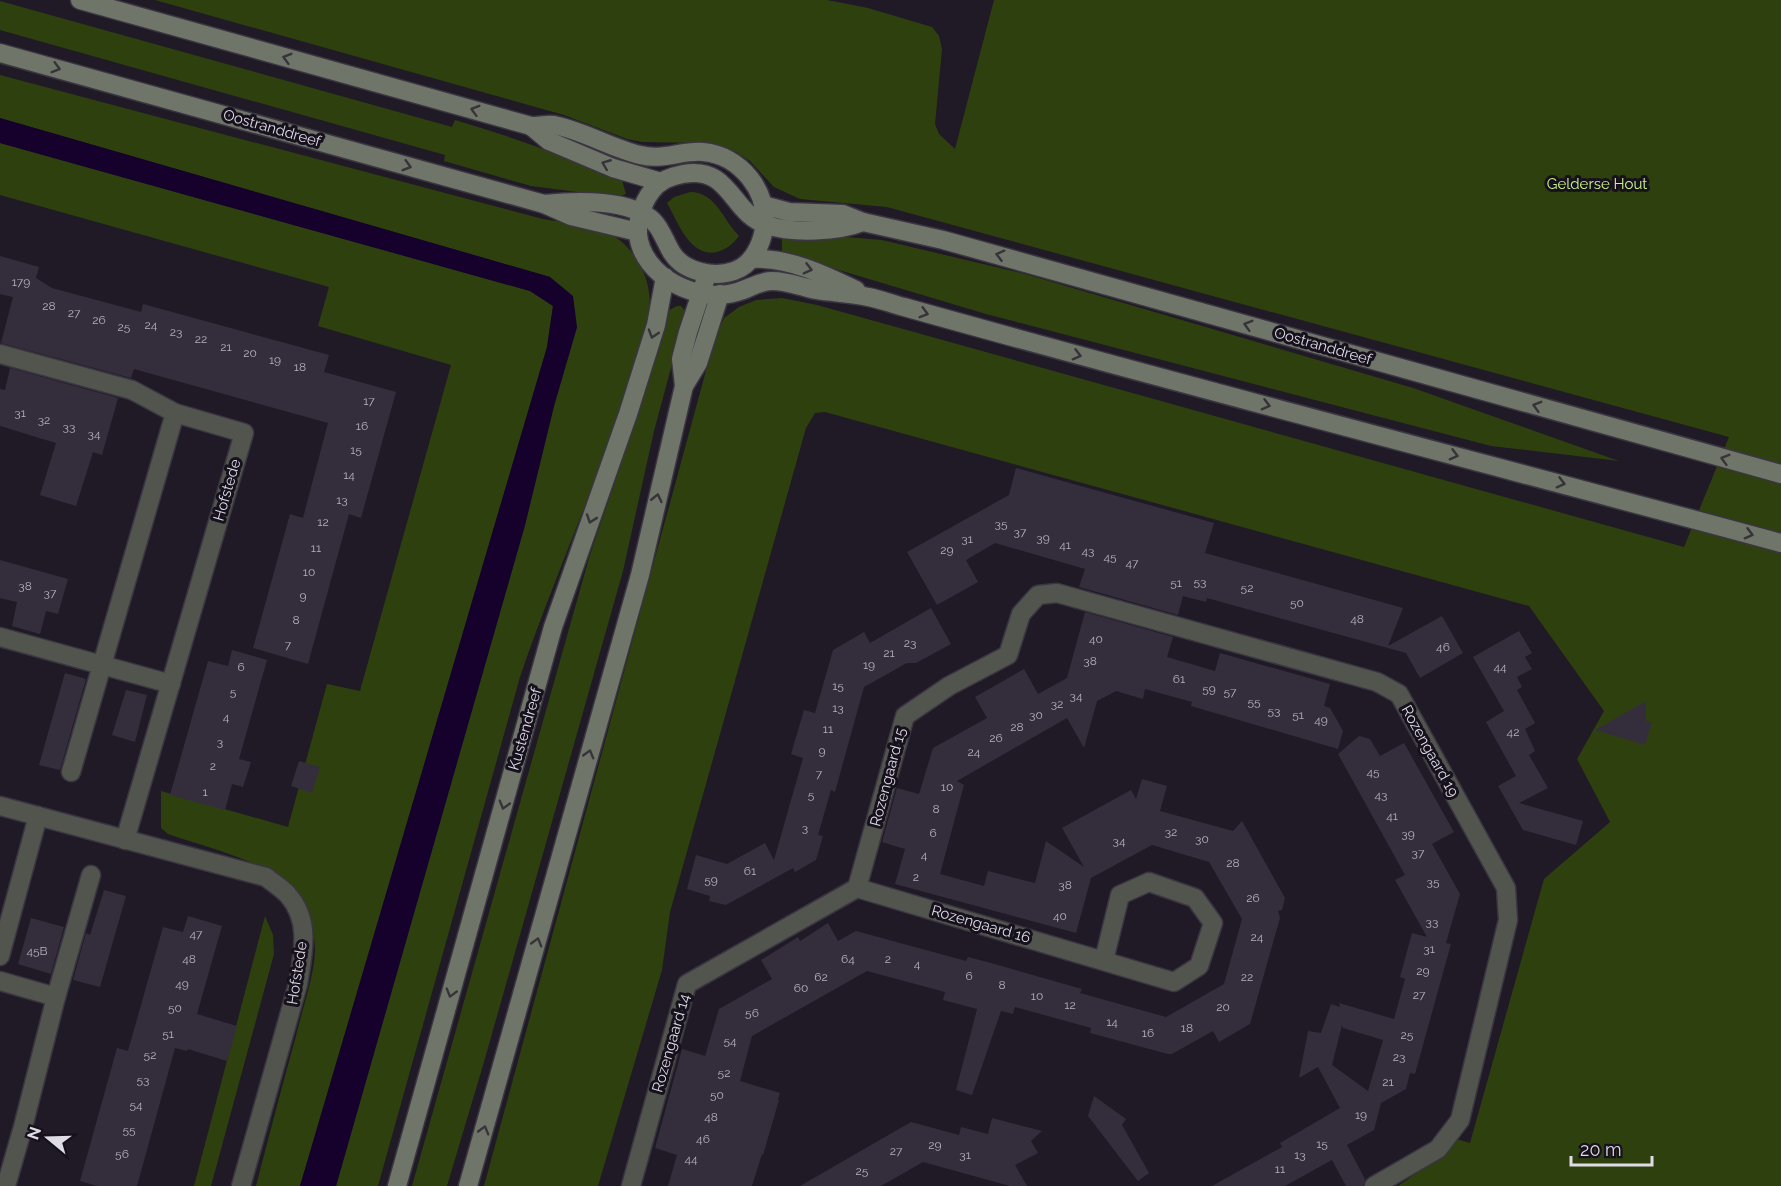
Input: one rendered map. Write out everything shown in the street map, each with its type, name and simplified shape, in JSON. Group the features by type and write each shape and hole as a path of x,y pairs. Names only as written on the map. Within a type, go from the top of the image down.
{"main road":[{"path":"80,0 531,126 552,125 632,153 658,157 704,152 719,155 732,161 754,182 763,205 765,225 762,240 756,254 751,259 734,271 708,273 688,267 674,256 654,221 641,213"},
{"name":"Oostranddreef","path":"0,53 544,204 571,216 638,232"},
{"path":"531,126 549,141 624,171 661,182"},
{"path":"765,225 754,220 723,183 710,176 687,173 661,182 647,197 641,213 638,232 644,254 659,273 683,287 700,293 737,292 765,281 775,280 815,290 868,297 1781,543"},
{"name":"Oostranddreef","path":"544,204 569,201 591,202 619,206 641,213"},
{"name":"Oostranddreef","path":"763,205 789,212 843,214 863,222 933,237 1781,474"},
{"name":"Oostranddreef","path":"765,225 789,230 813,230 847,228 863,222"},
{"path":"751,259 781,261 822,273 868,297"},
{"path":"468,1186 640,575 684,386 681,359 708,273"},
{"name":"Kustendreef","path":"397,1186 554,627 628,414 656,325 665,277"},
{"path":"684,386 699,363 720,294"}],"street":[{"name":"Hofstede","path":"0,354 132,390 175,413 244,433 125,840"},
{"path":"71,772 175,413"},
{"name":"Rozengaard 19","path":"948,686 1008,655 1021,614 1038,595 1058,593 1377,682 1399,694 1506,888 1508,920 1460,1120 1438,1149 1374,1186"},
{"path":"0,637 171,684"},
{"name":"Rozengaard 15","path":"858,888 905,716 948,686"},
{"name":"Hofstede","path":"0,806 266,877 288,896 302,918 304,950 298,984 241,1186"},
{"path":"0,957 38,816"},
{"path":"6,1186 56,997 92,875"},
{"name":"Rozengaard 16","path":"858,888 1174,982 1199,966 1213,923 1195,898 1149,882 1120,895 1104,960"},
{"name":"Rozengaard 14","path":"631,1186 687,984 858,888"},
{"path":"0,981 56,997"}],"green space":[{"name":"Gelderse Hout","path":"155,0 827,0 868,8 932,27 939,36 942,49 935,124 939,134 955,149 994,0 1781,0 1781,1186 1398,1186 1425,1165 1433,1153 1440,1134 1470,1143 1544,879 1610,822 1577,759 1604,711 1529,606 825,412 815,413 806,428 670,912 662,970 598,1186 484,1186 713,345 724,318 739,307 756,300 782,298 817,305 1684,547 1729,437 887,207 800,199 774,187 750,161 736,152 704,143 643,142 627,139 564,115"},
{"path":"0,1 452,127 455,120 540,148 622,180 626,194 617,197 531,186 444,161 445,155 0,30"},
{"path":"0,75 543,219 600,230 611,234 628,248 645,275 650,304 644,338 604,456 520,677 378,1186 336,1186 525,525 554,406 577,327 550,277 0,118"},
{"path":"0,143 530,291 553,306 547,347 300,1186 256,1186 312,972 315,944 308,911 297,891 271,872 236,856 168,834 161,828 161,791 288,827 327,684 360,691 451,365 318,326 329,287 0,195"},
{"path":"690,192 699,193 713,202 739,236 730,246 717,252 708,252 699,250 686,237 667,203 674,197"},
{"path":"846,237 882,240 1025,274 1413,388 1619,461 1491,446 986,314 782,253 782,239"},
{"path":"681,306 686,312 654,431 623,571 447,1186 412,1186 589,558 640,408 669,310"},
{"path":"265,916 273,935 274,954 211,1186 194,1186"}],"shaded area":[{"path":"0,118 550,277 573,296 577,327 554,406 525,525 336,1186 300,1186 547,347 553,306 530,291 0,143"}],"building":[{"path":"0,256 39,267 36,278 52,288 141,312 143,304 329,355 324,372 396,392 361,518 349,514 308,664 253,648 290,514 303,518 328,423 134,369 131,378 1,343 13,297 0,294"},
{"path":"10,368 118,398 102,455 93,452 76,506 40,495 56,443 0,426 0,389 5,390"},
{"path":"1016,468 1214,523 1205,553 1403,608 1388,646 1442,616 1463,653 1420,678 1406,653 1207,598 1206,602 1183,596 1178,615 1079,587 1085,569 995,543 966,560 978,582 937,605 907,552 1009,495"},
{"path":"0,560 68,579 58,614 46,611 40,634 12,626 17,602 0,598"},
{"path":"931,608 951,644 916,663 907,663 864,687 835,792 831,790 818,835 823,836 816,860 795,872 793,868 726,905 709,901 710,896 687,889 696,855 727,864 765,843 774,860 803,758 791,754 804,710 815,713 833,650 864,632 870,643"},
{"path":"1085,612 1173,637 1167,657 1215,671 1220,653 1330,684 1324,706 1330,708 1343,731 1338,749 1191,706 1192,702 1145,689 1143,699 1116,691 1097,701 1084,748 1067,718 957,781 964,785 940,874 984,886 988,871 1035,883 1046,841 1084,867 1062,828 1131,790 1136,799 1142,779 1167,786 1160,811 1233,831 1242,821 1285,898 1282,910 1278,911 1280,918 1250,1024 1219,1042 1213,1031 1172,1054 1168,1054 1090,1033 1091,1028 1015,1007 1013,1014 1001,1011 972,1095 956,1090 977,1009 943,1000 945,992 867,971 752,1036 740,1081 780,1093 752,1186 668,1186 677,1155 655,1148 682,1049 705,1056 719,1009 772,979 761,960 798,937 800,941 828,923 838,941 856,931 966,961 968,957 991,963 1082,989 1080,993 1166,1017 1224,984 1242,919 1209,862 1152,845 1091,878 1076,933 895,884 905,849 882,842 897,788 919,794 933,748 987,718 975,697 1024,669 1038,694 1067,678"},
{"path":"1519,631 1532,653 1525,657 1532,669 1517,677 1522,687 1517,690 1535,723 1525,729 1535,751 1529,755 1548,788 1519,803 1583,821 1576,845 1523,830 1498,786 1516,776 1486,722 1504,711 1473,657"},
{"path":"232,650 267,660 239,759 251,762 243,787 232,784 225,810 170,795 208,661 228,666"},
{"path":"65,673 86,679 60,770 39,765"},
{"path":"126,690 147,695 135,742 112,735"},
{"path":"1646,701 1646,721 1652,722 1645,745 1595,730"},
{"path":"1359,736 1370,739 1380,756 1404,743 1454,832 1432,844 1460,894 1446,943 1451,944 1415,1074 1410,1073 1406,1089 1381,1103 1374,1130 1347,1145 1365,1179 1363,1186 1346,1186 1332,1160 1285,1186 1212,1186 1282,1147 1280,1143 1340,1108 1318,1067 1299,1078 1308,1031 1321,1033 1331,1004 1340,1007 1339,1003 1394,1019 1405,979 1400,977 1412,933 1427,937 1395,880 1405,875 1338,754","holes":["1342,1025 1343,1028 1383,1040 1368,1091 1332,1065"]},
{"path":"299,761 320,767 312,793 291,786"},
{"path":"104,890 126,896 100,987 73,980 86,933 90,935"},
{"path":"188,916 222,926 197,1014 237,1026 227,1061 188,1049 187,1051 175,1048 137,1186 97,1186 80,1181 117,1048 128,1051 163,927 183,932"},
{"path":"31,918 64,927 51,974 18,964"},
{"path":"1094,1096 1126,1119 1122,1125 1149,1173 1138,1181 1088,1116"},
{"path":"992,1118 1042,1131 1031,1141 1038,1153 1015,1165 1027,1186 1010,1186 923,1162 881,1186 800,1186 911,1122 959,1135 961,1127 988,1134"}]}
